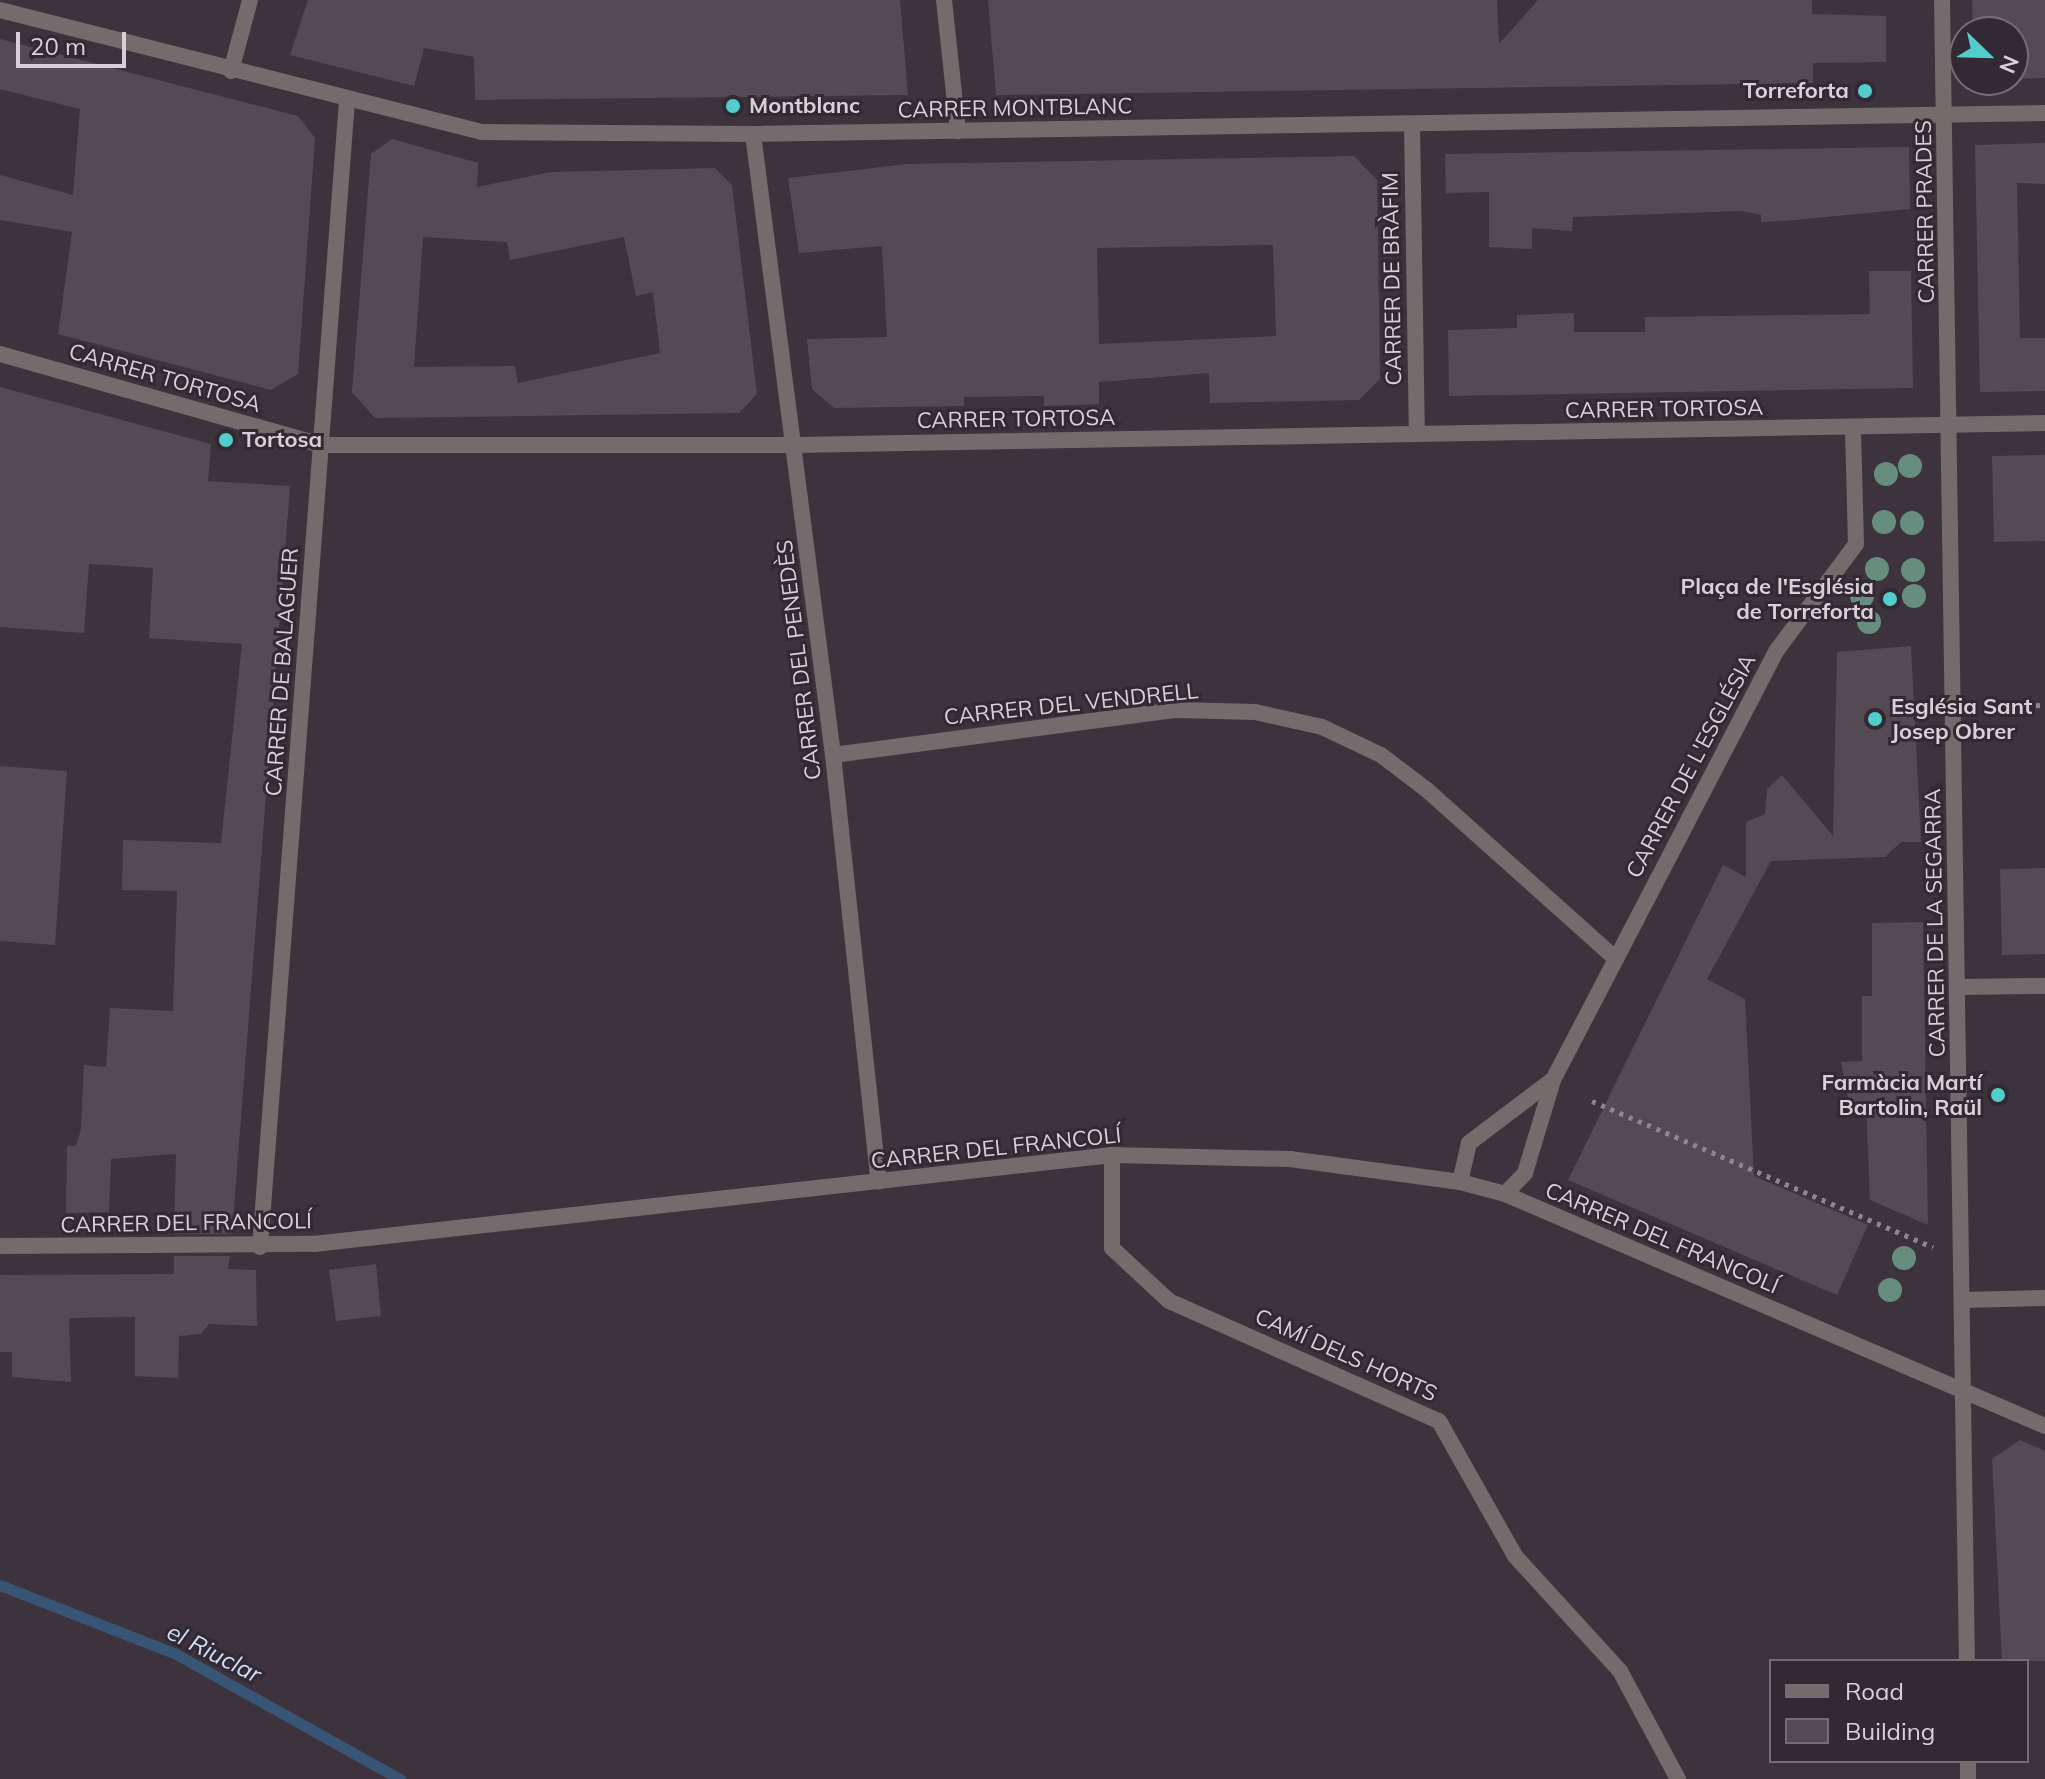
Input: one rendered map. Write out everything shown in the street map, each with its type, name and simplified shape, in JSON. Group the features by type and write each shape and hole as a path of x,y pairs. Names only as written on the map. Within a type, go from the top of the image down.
{"street":[{"path":"231,71 250,0"},
{"path":"944,0 958,131"},
{"name":"CARRER PRADES","path":"1942,0 1951,424"},
{"name":"CARRER MONTBLANC","path":"0,10 231,71 482,132 753,134 2045,113"},
{"name":"CARRER DE BALAGUER","path":"260,1247 347,100"},
{"name":"CARRER DE BRÀFIM","path":"1412,124 1417,434"},
{"name":"CARRER DEL PENEDÈS","path":"753,134 833,755 879,1182"},
{"name":"CARRER TORTOSA","path":"0,354 322,445 795,445 2045,423"},
{"name":"CARRER DE LA SEGARRA","path":"1951,424 1967,1659"},
{"name":"CARRER DE L'ESGLÉSIA","path":"1505,1194 1525,1173 1553,1080 1777,650 1856,544 1853,428"},
{"name":"CARRER DEL VENDRELL","path":"833,755 1176,710 1255,712 1322,727 1381,755 1427,790 1615,958"},
{"path":"1957,987 2045,986"},
{"name":"CARRER DE L'ESGLÉSIA","path":"1460,1182 1469,1143 1553,1080"},
{"name":"CARRER DEL FRANCOLÍ","path":"0,1246 260,1247 1112,1155 1290,1159 1460,1182 1505,1194 2045,1426"},
{"name":"CAMÍ DELS HORTS","path":"1112,1155 1112,1248 1169,1301 1439,1421 1515,1556 1620,1671 1678,1779"},
{"path":"1963,1300 2045,1298"}],"path":[{"path":"1986,706 2045,705"},
{"path":"1592,1101 1933,1247"}],"building":[{"path":"308,0 900,0 908,95 475,100 474,57 424,48 414,86 290,55"},
{"path":"988,0 1497,0 1499,44 1538,0 1812,0 1812,14 1886,16 1886,62 1813,63 1813,83 996,95"},
{"path":"1972,0 2045,0 2045,78 2029,78 2029,16 1972,16"},
{"path":"0,39 298,116 315,138 298,374 271,390 58,334 72,232 0,220 0,175 73,195 80,109 0,89"},
{"path":"392,139 478,163 477,187 551,172 715,168 732,185 757,394 739,413 375,418 352,392 371,154","holes":["423,237 507,242 510,260 624,237 636,296 653,292 660,353 518,383 515,366 414,367"]},
{"path":"2045,143 2045,184 2017,183 2020,338 2045,338 2045,391 1980,392 1975,145"},
{"path":"1909,147 1910,209 1761,222 1761,215 1742,211 1573,217 1572,231 1532,228 1532,249 1489,247 1489,192 1446,193 1445,154"},
{"path":"1354,156 1377,180 1380,379 1359,400 1210,403 1209,373 1099,382 1099,404 1044,406 1044,396 964,397 964,406 834,408 812,389 807,339 887,337 882,246 799,253 788,178 907,164","holes":["1273,245 1276,336 1099,344 1097,248"]},
{"path":"1869,271 1911,271 1913,388 1449,396 1448,330 1517,328 1517,315 1574,313 1574,332 1645,332 1645,317 1870,314"},
{"path":"0,387 211,444 208,481 290,486 232,1234 174,1234 176,1154 111,1159 109,1212 66,1213 67,1146 76,1146 81,1129 84,1065 106,1067 110,1008 173,1011 177,891 122,890 123,840 221,843 242,644 149,638 153,568 89,564 84,633 0,627"},
{"path":"2045,455 2045,541 1994,542 1992,456"},
{"path":"1911,646 1921,842 1901,842 1885,857 1771,861 1707,979 1745,999 1754,1176 1868,1225 1837,1295 1568,1180 1723,865 1746,877 1746,822 1765,814 1767,789 1782,775 1833,836 1837,652"},
{"path":"0,766 67,771 55,945 0,941"},
{"path":"2045,868 2045,954 2002,955 2000,869"},
{"path":"1923,922 1928,1225 1870,1200 1866,1104 1849,1104 1841,1062 1862,1061 1862,996 1872,996 1872,923"},
{"path":"174,1256 230,1256 228,1269 256,1270 257,1326 209,1324 201,1334 179,1336 178,1378 135,1376 135,1317 69,1318 71,1382 12,1377 12,1352 0,1352 0,1275 174,1274"},
{"path":"376,1264 381,1316 336,1321 329,1270"},
{"path":"2020,1440 2045,1451 2045,1661 2002,1659 1992,1459"}],"waterway":[{"name":"el Riuclar","path":"0,1585 176,1654 400,1779"}],"place":[{"name":"Torreforta","path":"1865,91"},
{"name":"Montblanc","path":"733,106"},
{"name":"Tortosa","path":"226,440"},
{"name":"Plaça de l'Església de Torreforta","path":"1890,599"},
{"name":"Església Sant Josep Obrer","path":"1875,719"},
{"name":"Farmàcia Martí Bartolin, Raül","path":"1998,1095"}]}
